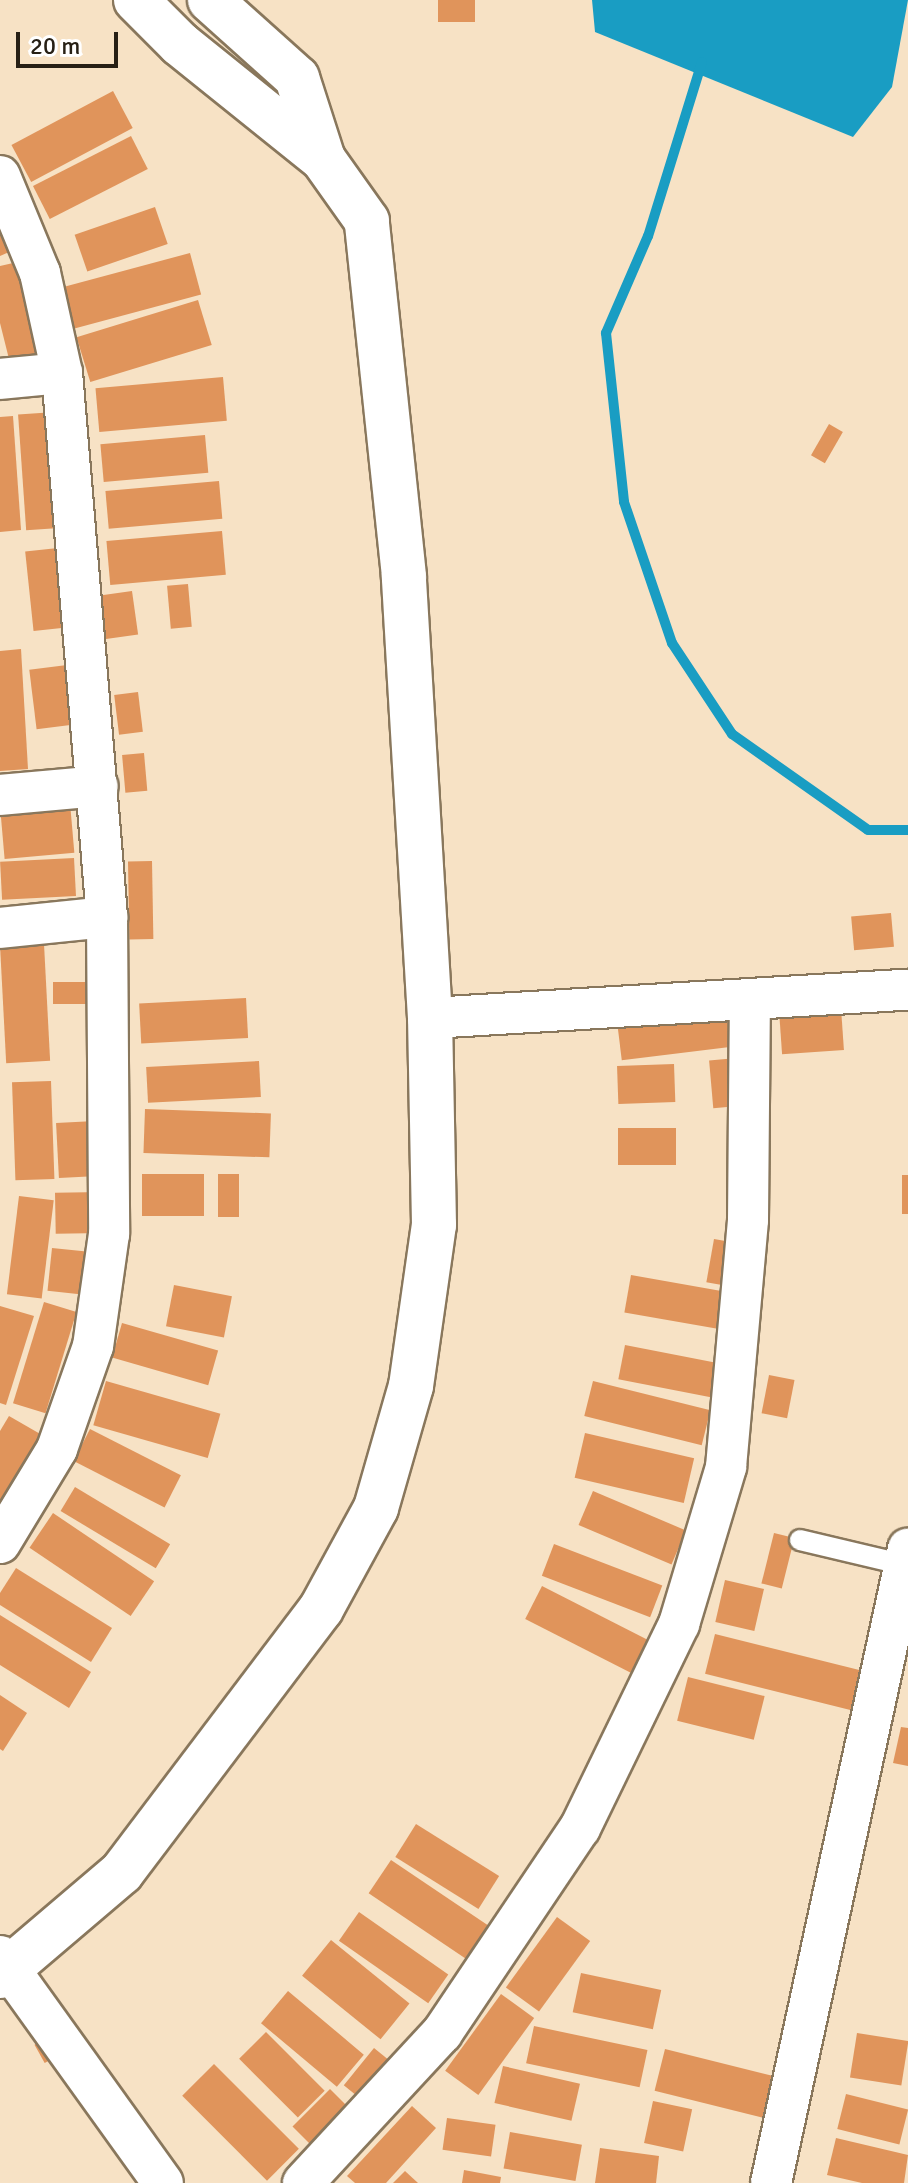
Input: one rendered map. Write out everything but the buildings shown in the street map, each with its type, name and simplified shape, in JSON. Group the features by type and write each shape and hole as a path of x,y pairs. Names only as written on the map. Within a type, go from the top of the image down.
{"street":[{"path":"136,0 180,44 323,159 367,221 404,576 430,1018 434,1225 411,1386 376,1508 321,1609 122,1872 3,1968 163,2183"},
{"path":"210,0 297,78 323,159"},
{"path":"0,176 40,273 62,373 107,917 109,1234 93,1346 57,1449 0,1543"},
{"path":"0,379 62,373"},
{"path":"0,795 98,786"},
{"path":"0,928 107,917"},
{"path":"430,1018 750,1003 908,990"},
{"path":"309,2181 442,2033 580,1828 679,1624 726,1467 748,1220 750,1003"},
{"path":"771,2183 906,1557"}],"lane":[{"path":"800,1540 906,1557"}],"water":[{"path":"592,0 908,0 892,87 853,137 595,32"}],"waterway":[{"path":"702,62 648,236 606,333 624,502 672,643 732,734 868,830 908,830"}]}
